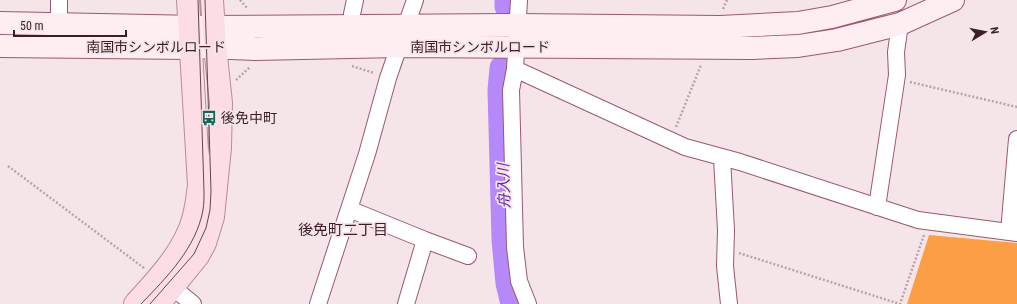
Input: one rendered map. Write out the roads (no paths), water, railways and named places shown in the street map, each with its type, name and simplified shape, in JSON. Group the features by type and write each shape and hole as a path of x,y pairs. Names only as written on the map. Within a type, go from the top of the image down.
{"main road":[{"path":"159,304 164,281 188,233 198,196 199,185 188,0"},
{"path":"135,304 164,281 190,267 205,243 213,217 220,148 221,103 214,37 212,0"}],"street":[{"path":"59,0 59,24"},
{"path":"318,304 367,154 398,46 415,0"},
{"path":"519,0 515,69 511,90 516,247 520,281 528,304"},
{"name":"南国市シンボルロード","path":"0,46 191,48 214,37 406,25 720,27 798,23 832,17 895,0"},
{"name":"南国市シンボルロード","path":"0,23 190,27 214,37 255,49 398,46 701,49 798,46 837,40 900,24 953,0"},
{"path":"877,207 897,79 896,52 900,24"},
{"path":"515,69 685,147 740,162 877,207 928,222 1013,233 1017,139"},
{"path":"722,158 726,230 725,266 729,304"},
{"path":"349,209 468,256"},
{"path":"406,304 425,240"},
{"path":"164,281 193,304"}],"waterway":[{"name":"舟入川","path":"508,0 508,6"},
{"name":"舟入川","path":"503,68 501,90 505,240 509,283 514,304"}],"tram line":[{"path":"141,304 161,283 187,249 194,237 203,210 204,192 198,0"},
{"path":"150,304 194,254 206,228 210,210 211,191 205,0"}],"place":[{"name":"後免中町","path":"209,118"}],"district":[{"name":"後免町二丁目","path":"343,230"}]}
